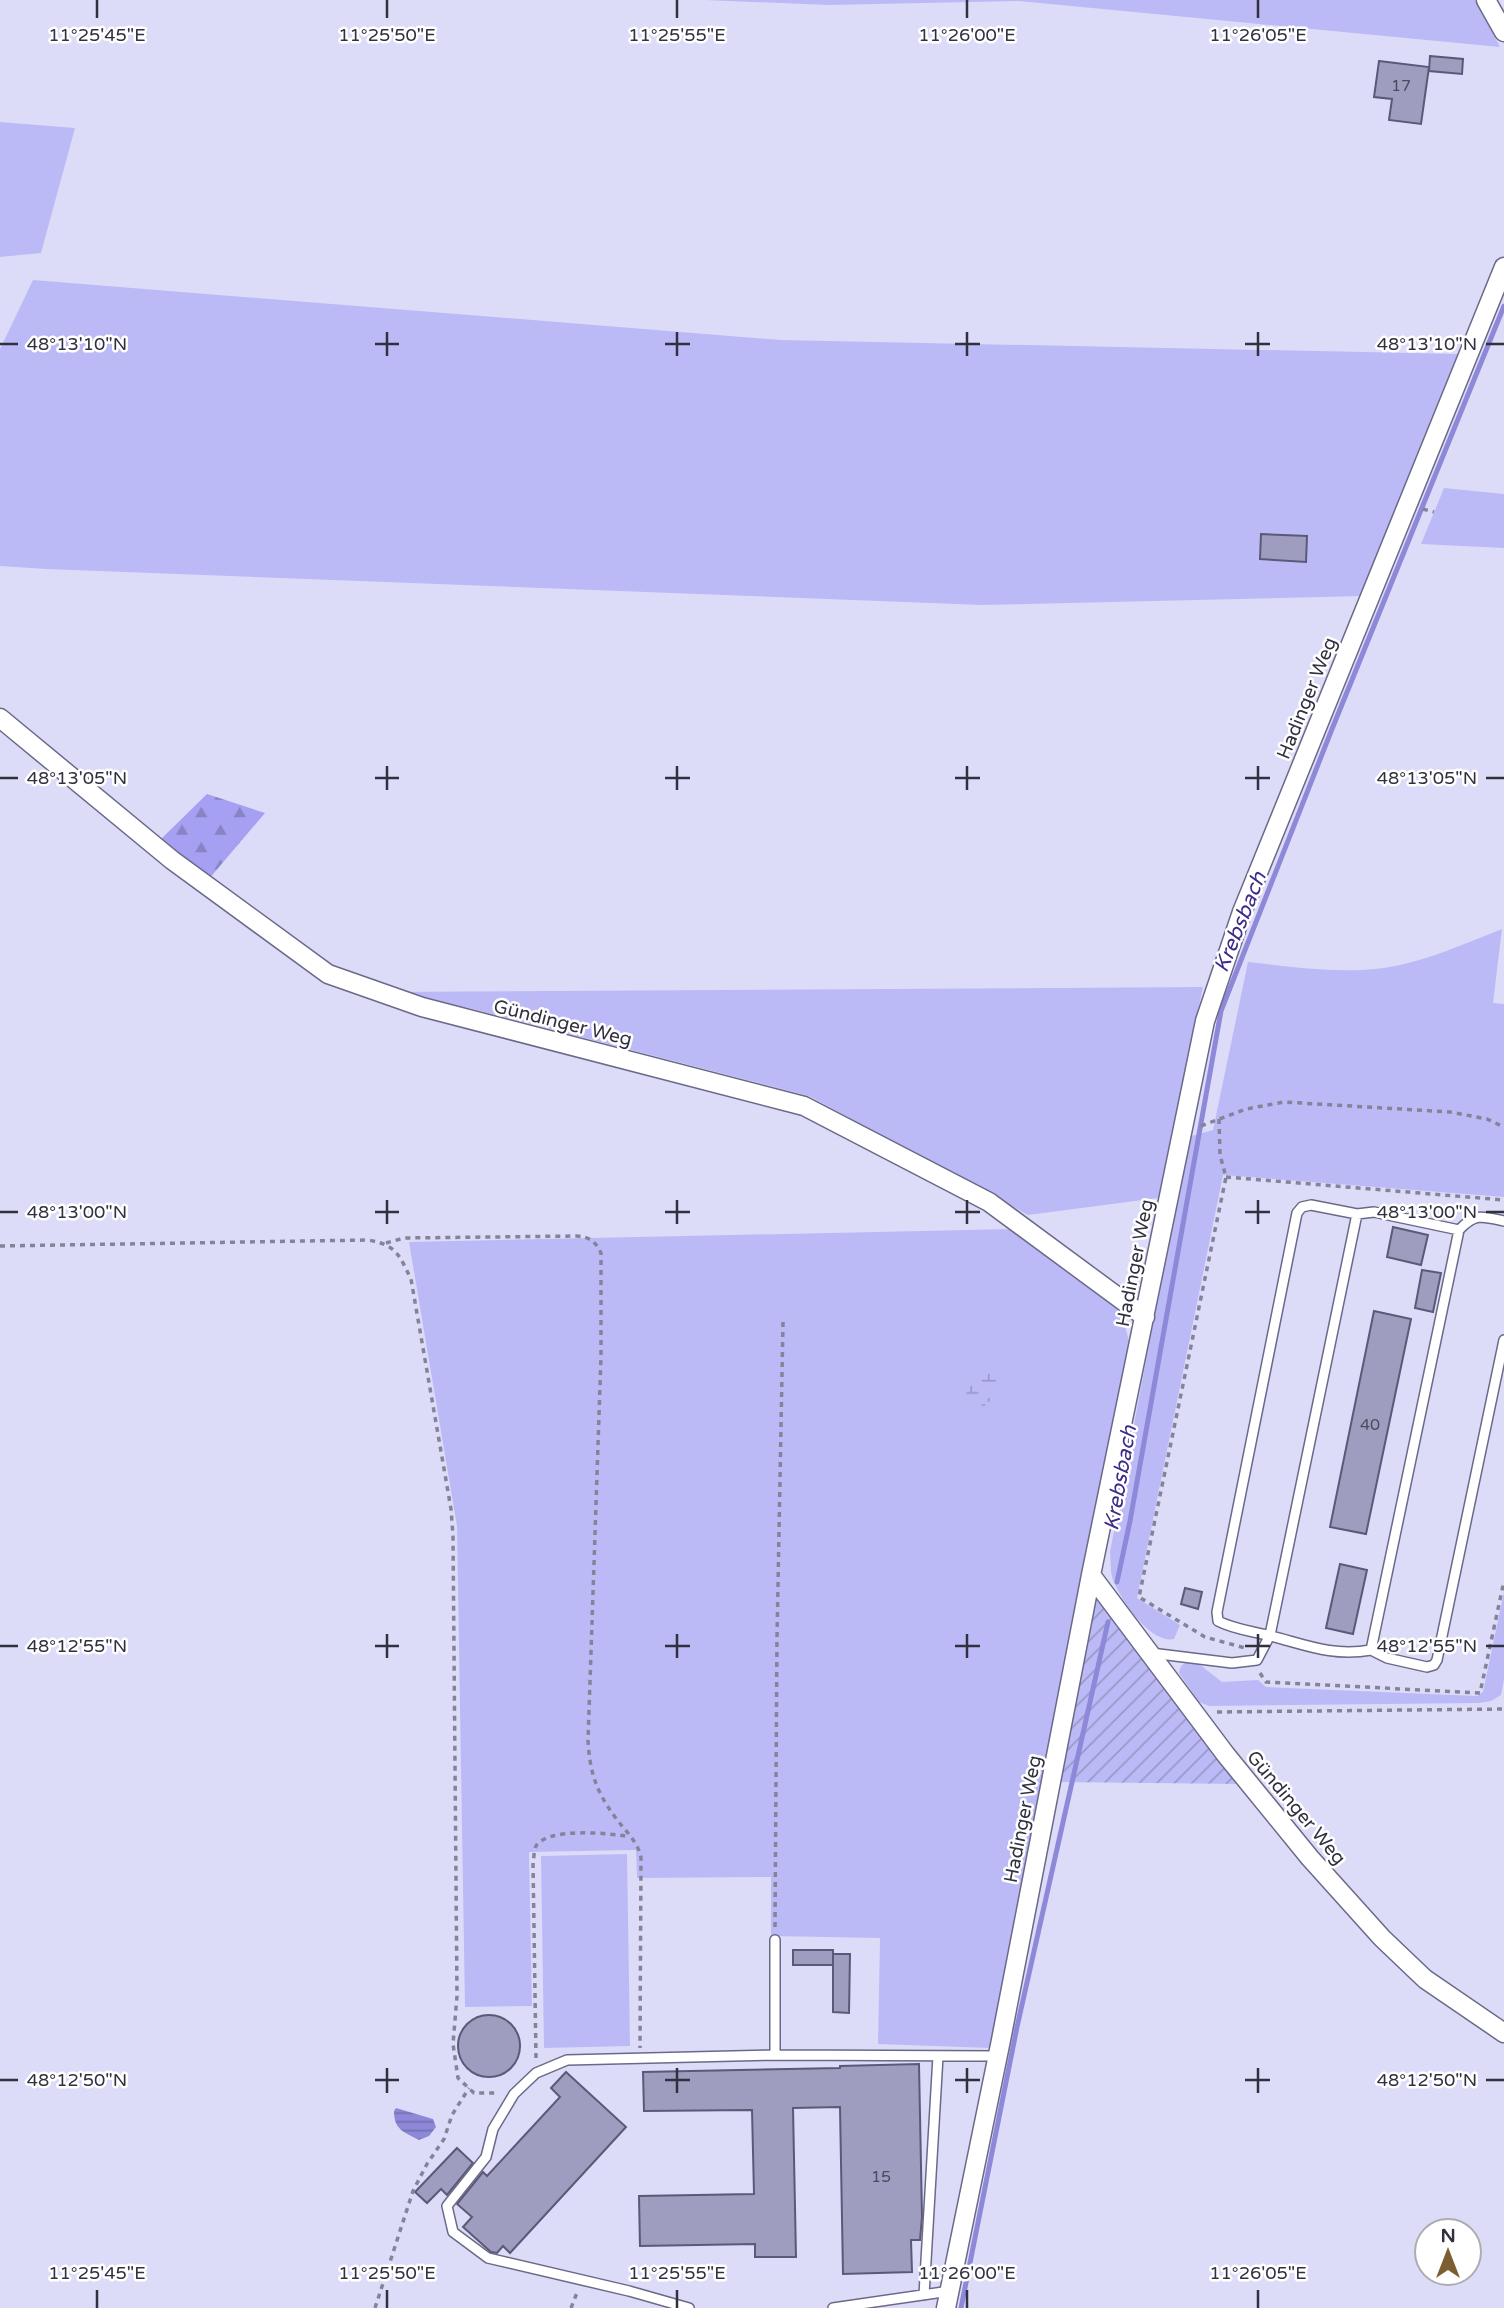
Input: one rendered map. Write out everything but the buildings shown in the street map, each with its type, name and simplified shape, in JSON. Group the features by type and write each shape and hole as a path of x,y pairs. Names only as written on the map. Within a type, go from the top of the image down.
{"street":[{"path":"1486,0 1504,32"},
{"name":"Hadinger Weg","path":"948,2300 1091,1574 1205,1021 1219,972 1242,912 1504,267"},
{"name":"Gündinger Weg","path":"0,718 172,860 328,974 422,1007 804,1106 989,1202 1145,1317"},
{"name":"Gündinger Weg","path":"1091,1574 1194,1713 1310,1858 1382,1938 1425,1979 1504,2033"}],"lane":[{"path":"1459,1230 1374,1212 1357,1214 1311,1205 1302,1207 1297,1213 1217,1612 1218,1621 1297,1645 1336,1653 1351,1654 1370,1650 1387,1658 1427,1667 1434,1665 1504,1340"},
{"path":"1150,1653 1232,1663 1257,1660 1262,1653 1270,1635 1357,1214"},
{"path":"1370,1650 1459,1230 1469,1219 1482,1216 1504,1221"},
{"path":"775,1940 775,2055"},
{"path":"688,2308 629,2291 488,2258 453,2232 447,2206 486,2157 492,2129 514,2094 536,2073 567,2060 775,2055 998,2056"},
{"path":"924,2295 938,2056"},
{"path":"833,2308 924,2295 948,2300"}],"path":[{"path":"1214,1122 1246,1109 1284,1102 1450,1112 1487,1119 1504,1126"},
{"path":"1219,1119 1220,1155 1226,1177 1139,1597 1205,1637 1244,1647 1266,1682 1480,1693 1504,1581"},
{"path":"1226,1177 1504,1200"},
{"path":"0,1246 368,1240 386,1243 404,1238 577,1236 586,1237 597,1244 601,1253 601,1356 588,1741 590,1768 596,1788 639,1847 642,1874 640,2059"},
{"path":"386,1243 396,1251 411,1279 451,1510 457,1996 453,2044 458,2078 474,2093 514,2094"},
{"path":"775,1940 783,1322"},
{"path":"1194,1713 1504,1709"},
{"path":"536,2073 533,1863 536,1846 543,1840 591,1832 611,1832 632,1838"},
{"path":"374,2308 413,2191 444,2139 452,2115 469,2088"}],"green space":[{"path":"705,0 1475,0 1500,47 1019,1 829,5"},
{"path":"0,122 75,128 41,253 0,257"},
{"path":"33,280 781,340 1459,354 1363,596 982,605 46,569 0,566 0,349"},
{"path":"1444,488 1504,494 1504,548 1421,544"},
{"path":"207,794 265,813 208,880 160,840"},
{"path":"1502,929 1493,1003 1504,1004 1504,1197 1223,1175 1137,1598 1180,1625 1174,1639 1155,1635 1129,1609 1117,1588 1111,1574 1110,1552 1188,1137 1213,1130 1248,962 1333,970 1384,968 1429,957"},
{"path":"1203,987 1158,1198 1028,1215 809,1096 469,1008 384,992"},
{"path":"1012,1229 1120,1307 1130,1345 990,2048 878,2044 880,1938 771,1936 771,1877 637,1878 636,1850 529,1852 532,2006 465,2007 457,1526 409,1242"},
{"path":"991,1372 1005,1387 983,1407 974,1404 966,1394 968,1386"},
{"path":"1504,1592 1504,1679 1501,1695 1491,1701 1209,1706 1199,1702 1179,1673 1180,1667 1194,1660 1222,1682 1258,1680 1266,1687 1477,1696 1483,1692"},
{"path":"1095,1595 1239,1784 1058,1782"},
{"path":"627,1854 630,2046 544,2048 541,1856"}],"shaded area":[{"path":"396,2108 433,2119 436,2127 429,2136 419,2140 398,2126 394,2117"}],"waterway":[{"name":"Krebsbach","path":"1117,1582 1221,1011 1504,306"},
{"path":"961,2308 1017,2027 1108,1622"}]}
